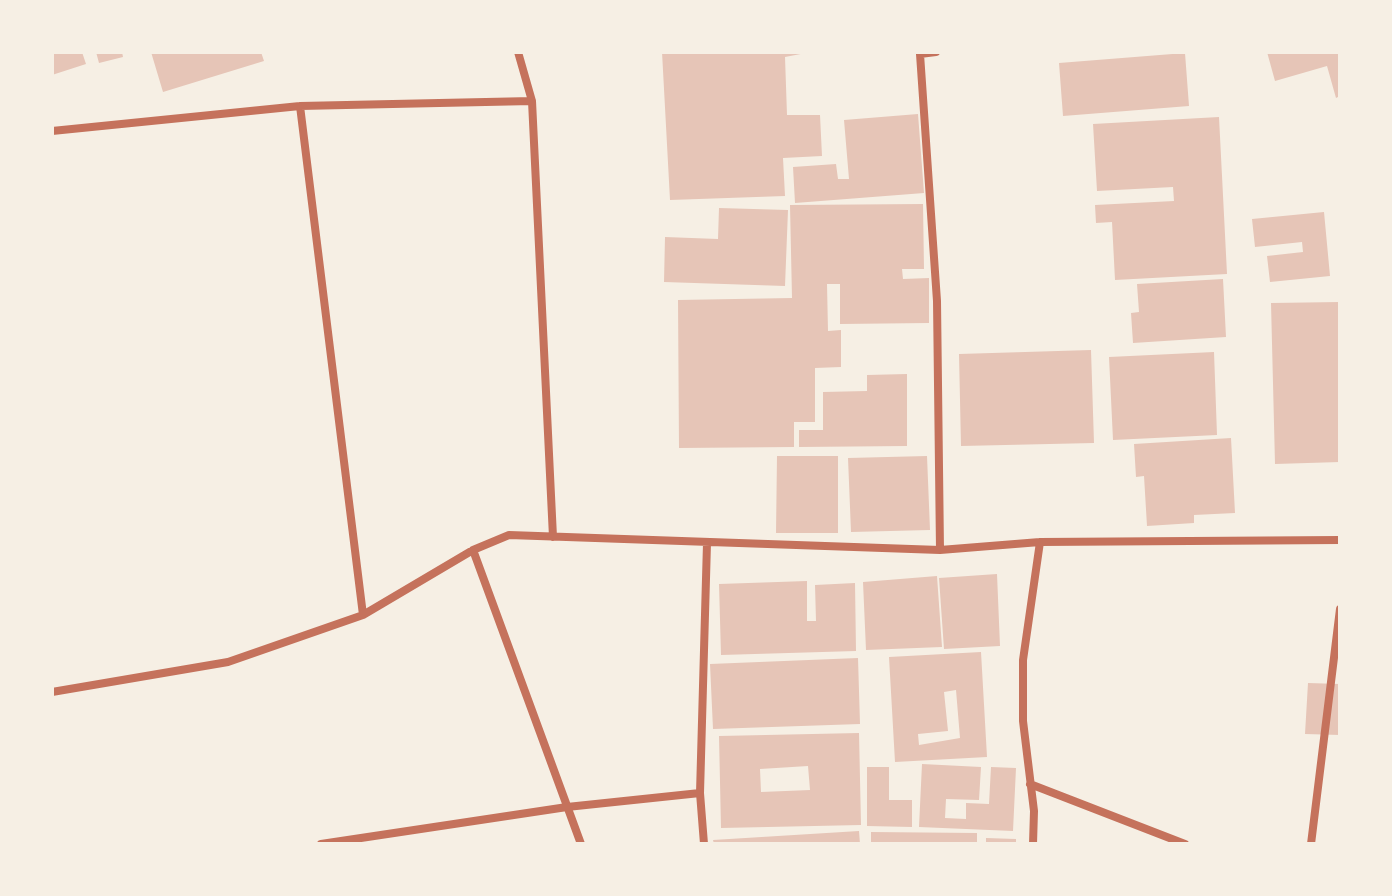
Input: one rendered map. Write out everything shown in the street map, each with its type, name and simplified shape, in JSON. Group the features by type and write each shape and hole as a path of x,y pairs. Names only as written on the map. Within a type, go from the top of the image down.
{"street":[{"path":"518,52 532,101 553,537"},
{"path":"936,52 920,54 937,301 940,550"},
{"path":"52,131 300,106 532,101"},
{"path":"300,106 363,615"},
{"path":"52,692 228,662 363,615 473,550 509,535 940,550 1040,542 1340,540"},
{"path":"1033,844 1023,721 1023,660 1040,542"},
{"path":"704,844 700,793 707,543"},
{"path":"473,550 581,844"},
{"path":"1311,844 1340,609"},
{"path":"1030,784 1185,844"},
{"path":"321,844 567,807 700,793"}],"building":[{"path":"52,52 82,52 86,64 52,75"},
{"path":"96,52 122,52 123,57 99,63"},
{"path":"151,52 261,52 264,61 163,92"},
{"path":"662,52 811,52 785,57 787,115 820,115 822,156 783,158 785,196 670,200"},
{"path":"1267,52 1340,52 1340,96 1336,98 1327,66 1275,81"},
{"path":"1185,53 1189,106 1063,116 1059,63"},
{"path":"918,114 924,193 795,203 793,167 836,164 838,179 849,179 844,120"},
{"path":"1219,117 1227,274 1115,280 1112,222 1096,223 1095,205 1174,201 1173,187 1097,191 1093,124"},
{"path":"923,204 924,269 902,269 903,279 929,278 929,323 840,324 840,284 827,284 828,331 841,330 841,367 815,368 815,422 794,422 794,447 679,448 678,300 792,298 790,205"},
{"path":"719,208 788,210 785,286 664,282 665,237 718,239"},
{"path":"1324,212 1330,276 1270,282 1267,256 1303,252 1302,242 1255,247 1252,219"},
{"path":"1223,279 1226,337 1133,343 1131,313 1139,312 1137,284"},
{"path":"1340,302 1340,462 1275,464 1271,303"},
{"path":"1091,350 1094,443 961,446 959,354"},
{"path":"1214,352 1217,435 1113,440 1109,357"},
{"path":"907,374 907,446 799,447 799,430 823,430 823,392 867,391 867,375"},
{"path":"1231,438 1235,513 1194,515 1194,523 1147,526 1144,476 1136,477 1134,444"},
{"path":"777,456 838,456 838,533 776,533"},
{"path":"927,456 930,530 851,532 848,458"},
{"path":"997,574 1000,646 944,649 939,578"},
{"path":"937,576 942,647 866,650 863,582"},
{"path":"807,581 807,621 816,621 815,585 855,583 856,651 721,655 719,584"},
{"path":"981,652 987,757 895,762 889,657","holes":["956,690 960,738 919,745 918,734 948,731 944,692"]},
{"path":"858,658 860,724 713,729 710,664"},
{"path":"1308,683 1340,684 1340,735 1305,734"},
{"path":"859,733 861,825 721,828 719,736","holes":["808,766 810,790 761,792 760,769"]},
{"path":"922,764 981,767 979,800 946,799 945,818 966,819 966,803 989,804 991,767 1016,768 1013,831 919,827"},
{"path":"867,767 889,767 889,800 912,800 912,827 867,826"},
{"path":"859,831 860,844 714,844 713,840"},
{"path":"871,832 977,833 977,844 871,844"},
{"path":"986,838 1016,839 1016,844 986,844"}]}
